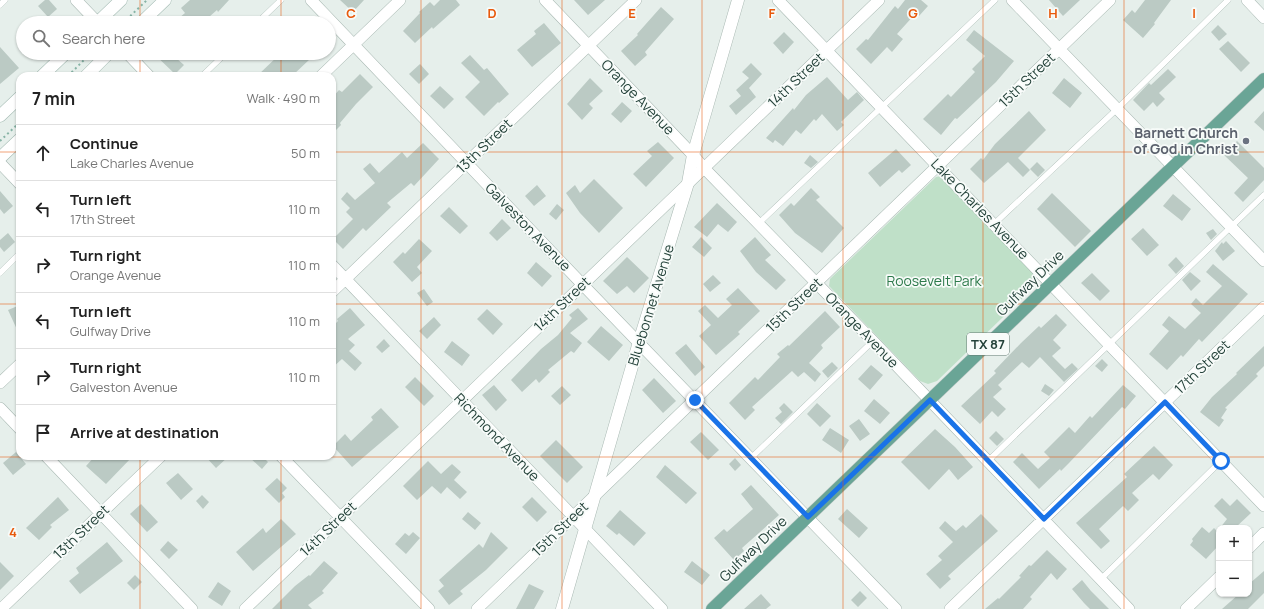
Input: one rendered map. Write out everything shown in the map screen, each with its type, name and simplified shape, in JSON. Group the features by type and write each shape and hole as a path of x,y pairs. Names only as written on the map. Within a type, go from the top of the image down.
{"main road":[{"name":"Gulfway Drive","path":"712,609 1264,79"}],"street":[{"path":"76,0 91,16"},
{"path":"105,16 121,0"},
{"path":"148,16 165,0"},
{"name":"Galveston Avenue","path":"311,0 327,16"},
{"path":"325,72 400,0"},
{"name":"Orange Avenue","path":"545,0 704,168 873,340 1129,609"},
{"name":"13th Street","path":"336,288 636,0"},
{"name":"Bluebonnet Avenue","path":"562,609 639,342 688,183 693,155 738,0"},
{"name":"Lake Charles Avenue","path":"778,0 1264,506"},
{"name":"14th Street","path":"245,609 879,0"},
{"path":"1012,0 1264,261"},
{"name":"15th Street","path":"477,609 1110,0"},
{"path":"1248,0 1264,18"},
{"name":"Galveston Avenue","path":"336,26 582,284 896,609"},
{"path":"46,72 59,60"},
{"path":"90,72 103,60"},
{"path":"134,60 145,72"},
{"path":"0,116 16,101"},
{"path":"0,158 16,143"},
{"path":"0,163 16,180"},
{"name":"Richmond Avenue","path":"336,269 662,609"},
{"name":"17th Street","path":"950,609 1264,307"},
{"path":"0,384 16,368"},
{"path":"0,408 16,425"},
{"path":"50,460 192,609"},
{"name":"13th Street","path":"1,609 157,460"},
{"path":"285,460 339,518 429,609"},
{"path":"1252,545 1264,533"},
{"path":"1186,609 1216,580"}],"lane":[{"path":"0,5 5,0"},
{"path":"264,16 281,0"},
{"path":"759,223 995,0"},
{"path":"994,224 1117,109 1228,0"},
{"path":"206,72 219,60"},
{"path":"988,461 1264,195"},
{"path":"0,273 16,257"},
{"path":"751,458 873,340"},
{"path":"1101,579 1221,461"}],"path":[{"path":"130,16 146,0"},
{"path":"72,72 85,60"},
{"path":"0,141 16,126"}],"green space":[{"name":"Roosevelt Park","path":"941,176 1036,276 1034,287 937,381 928,384 920,381 829,286 830,279 833,276 936,177"}],"building":[{"path":"45,0 49,0 57,9 47,16 38,6"},
{"path":"190,0 229,0 218,12 217,10 210,16 181,16 185,13 181,8"},
{"path":"340,0 364,0 353,12"},
{"path":"440,0 456,0 460,5 433,29 432,27 415,43 403,31 420,13 419,12 430,2 434,6"},
{"path":"574,0 605,0 588,15"},
{"path":"905,0 921,0 928,6 919,16 916,13 897,34 903,39 892,52 887,47 871,64 856,49 866,39 868,40 895,6 898,9"},
{"path":"1049,0 1080,0 1063,16"},
{"path":"1145,0 1171,0 1154,23 1155,24 1143,38 1123,20 1132,10 1135,13"},
{"path":"661,7 674,19 645,52 647,55 635,66 621,51 638,35 637,34"},
{"path":"544,23 561,43 532,67 517,50 536,34 534,31"},
{"path":"1218,25 1227,34 1219,41 1211,32"},
{"path":"974,30 1014,61 996,82 957,119 955,118 941,135 923,119 948,94 951,97 975,72 972,69 985,56 966,40"},
{"path":"784,32 794,42 783,54 773,43"},
{"path":"1228,41 1250,63 1241,72 1219,49"},
{"path":"0,47 19,68 0,84"},
{"path":"470,55 484,70 487,68 509,94 499,103 498,102 484,116 465,97 480,82 461,63"},
{"path":"160,60 178,60 184,65 177,72 173,72"},
{"path":"274,60 309,60 296,72 261,72"},
{"path":"751,63 762,74 749,88 756,97 736,115 729,106 741,96 736,90 749,78 742,72"},
{"path":"420,64 429,74 419,84 409,74"},
{"path":"1168,69 1176,77 1159,93 1165,99 1157,107 1153,102 1144,111 1133,100 1149,83 1151,85"},
{"path":"360,74 373,87 356,104 336,130 336,93 339,90 342,92"},
{"path":"827,77 848,100 857,92 864,100 841,122 844,125 837,131 822,114 816,121 814,119 801,134 796,130 783,146 775,140 773,143 766,138 793,108 794,110 806,95"},
{"path":"590,78 603,91 589,104 593,108 582,120 567,104"},
{"path":"1064,78 1082,93 1070,108 1052,93"},
{"path":"440,86 454,99 444,109 430,96"},
{"path":"622,102 632,111 621,123 611,114"},
{"path":"1029,111 1046,130 1018,158 1030,170 1023,177 1008,162 984,183 970,169 981,158 983,160 995,144"},
{"path":"1264,111 1264,131 1254,122"},
{"path":"1237,141 1264,168 1264,180 1243,202 1234,193 1248,178 1224,155"},
{"path":"658,142 674,158 646,187 633,174 652,156 647,151"},
{"path":"423,143 439,159 414,186 411,183 387,203 391,207 366,231 363,228 343,249 336,242 336,236 353,219 346,212 350,208 341,199 347,192 355,200 375,183 363,169 370,163 379,173 402,152 407,158"},
{"path":"896,149 911,165 902,173 899,170 880,187 868,173"},
{"path":"810,155 818,162 811,168 804,163"},
{"path":"1037,162 1045,170 1038,177 1030,169"},
{"path":"594,179 623,208 599,233 580,213 566,193 575,185 580,193"},
{"path":"537,185 546,196 534,206 525,196"},
{"path":"811,188 820,197 816,200 844,228 822,253 795,233 779,215 791,203 794,206"},
{"path":"0,191 13,206 4,214 0,209"},
{"path":"1052,193 1091,231 1075,247 1037,209"},
{"path":"1173,194 1191,209 1182,221 1163,206"},
{"path":"717,203 737,222 728,232 718,224 707,237 694,227"},
{"path":"557,204 564,210 556,220 549,214"},
{"path":"449,207 468,226 460,234 440,216"},
{"path":"502,219 511,228 497,241 489,233"},
{"path":"1143,228 1159,245 1147,256 1131,239"},
{"path":"1213,229 1217,234 1211,240 1206,233"},
{"path":"8,233 15,242 4,252 0,247 0,240"},
{"path":"701,237 712,248 704,257 692,247"},
{"path":"755,237 771,255 765,260 786,280 776,290 756,272 740,251"},
{"path":"419,239 432,251 417,267 422,273 412,282 393,262 403,252 405,254"},
{"path":"1226,241 1235,251 1223,261 1215,251 1222,242 1223,244"},
{"path":"627,257 649,278 634,293 627,286 617,294 603,281"},
{"path":"1176,257 1184,266 1176,274 1168,265"},
{"path":"536,262 552,276 542,287 527,273"},
{"path":"1213,264 1248,294 1202,342 1199,339 1183,357 1181,355 1167,370 1149,354 1169,331 1162,325 1169,316 1185,329 1201,313 1191,304 1196,298 1203,305 1222,286 1206,272"},
{"path":"1190,272 1201,281 1191,291 1182,280"},
{"path":"1092,273 1110,291 1100,301 1081,283"},
{"path":"713,275 721,283 710,292 703,284"},
{"path":"738,288 760,311 738,332 740,334 716,355 699,336 711,325 698,311 705,305 718,318 732,305 726,299"},
{"path":"424,289 433,302 427,306 417,293"},
{"path":"16,307 16,327 8,310"},
{"path":"350,308 365,325 348,339 355,345 349,351 362,363 355,371 342,359 336,364 337,319"},
{"path":"578,308 588,319 570,333 582,343 574,353 571,351 548,370 550,372 539,383 536,379 522,392 511,380 541,349 558,335 572,318 569,315"},
{"path":"487,309 503,324 493,335 477,319"},
{"path":"825,311 840,327 821,345 823,348 809,363 821,374 815,382 804,372 798,377 792,371 752,407 755,410 745,420 729,403 755,377 758,380 780,357 777,354 788,345 789,346"},
{"path":"1056,314 1067,325 1053,340 1061,348 1052,356 1065,369 1072,363 1078,369 1064,382 1040,357 1029,368 1022,362 998,385 1002,389 993,397 1006,409 998,417 992,411 980,424 961,406 996,373 994,371 1021,343 1039,326 1041,328"},
{"path":"434,317 441,325 427,339 419,331"},
{"path":"601,326 623,345 609,361 587,342"},
{"path":"384,339 390,346 382,353 376,347"},
{"path":"452,341 470,355 462,366 444,352"},
{"path":"686,344 705,367 695,376 675,353"},
{"path":"1264,346 1264,366 1256,374 1258,376 1225,408 1227,409 1221,418 1224,420 1219,427 1200,412 1212,397"},
{"path":"1102,359 1108,365 1102,372 1095,366"},
{"path":"832,362 838,368 828,378 822,371"},
{"path":"871,365 883,375 870,390 858,379"},
{"path":"415,377 434,396 424,406 405,387"},
{"path":"654,378 676,401 663,413 642,390"},
{"path":"1045,384 1054,390 1049,396 1041,391"},
{"path":"494,385 507,400 496,411 482,395"},
{"path":"1123,385 1136,396 1125,409 1122,407 1061,471 1060,469 1039,489 1013,462 1022,453 1038,469 1050,458 1044,452 1069,427 1075,433 1090,416 1092,418"},
{"path":"562,386 571,395 560,405 551,396"},
{"path":"874,399 890,413 880,424 864,411"},
{"path":"784,403 793,412 781,424 775,418 782,412 779,408"},
{"path":"817,403 831,416 820,427 807,414"},
{"path":"381,408 399,427 352,467 336,449 336,443 345,434 351,441 373,420 371,417"},
{"path":"859,419 870,434 860,441 849,426"},
{"path":"830,428 849,440 841,453 822,440"},
{"path":"935,429 955,447 973,467 958,480 949,469 929,490 901,462"},
{"path":"996,431 1004,439 997,446 989,438"},
{"path":"701,432 719,450 708,460 690,442"},
{"path":"556,440 583,467 567,483 540,456"},
{"path":"1154,446 1173,465 1159,480 1153,474 1132,493 1139,500 1128,511 1123,506 1099,529 1110,541 1101,549 1076,523 1127,477 1124,474"},
{"path":"16,452 16,460 23,460 26,464 13,475 3,463"},
{"path":"735,458 741,465 735,471 729,464"},
{"path":"91,460 129,460 106,484 86,466"},
{"path":"209,460 225,460 216,468"},
{"path":"252,460 266,460 268,462 262,469"},
{"path":"428,461 441,474 452,464 461,472 454,480 467,492 460,499 447,487 441,494 432,486 417,500 403,486"},
{"path":"665,465 697,493 686,504 656,477"},
{"path":"178,473 193,489 181,500 166,483"},
{"path":"277,478 287,488 282,493 285,497 279,503 265,489"},
{"path":"751,485 779,515 742,548 744,551 734,560 714,538 724,529 727,532 753,509 741,494"},
{"path":"202,495 209,502 203,509 196,501"},
{"path":"58,497 69,510 50,525 52,527 39,540 26,528"},
{"path":"532,497 547,512 537,522 522,507"},
{"path":"1222,498 1230,506 1237,499 1251,513 1238,525 1222,525 1227,519 1214,506"},
{"path":"141,504 158,522 147,532 130,514"},
{"path":"847,509 868,528 859,538 838,519"},
{"path":"620,510 646,533 634,546 619,533 617,535 606,526"},
{"path":"468,512 481,523 475,530 462,519"},
{"path":"981,514 998,531 948,576 951,579 940,589 926,574 942,560 938,556 953,542 939,528 945,521 956,531 963,525 966,528"},
{"path":"281,519 296,534 253,571 236,552 263,528 266,533"},
{"path":"1202,527 1209,533 1214,528 1216,530 1216,548 1206,559 1190,545 1193,541 1192,539"},
{"path":"413,532 420,538 406,554 395,544 405,533 409,536"},
{"path":"491,532 508,548 486,570 460,591 463,594 449,605 438,591 444,586 439,580 479,544 483,548"},
{"path":"168,541 178,550 169,559 160,550"},
{"path":"107,542 123,561 80,594 69,581 79,573 76,568"},
{"path":"1047,550 1067,569 1057,580 1051,573 1030,597 1032,599 1023,609 985,609 998,598 999,599 1021,577 1019,576 1029,565 1031,566"},
{"path":"324,561 338,573 322,591 324,593 308,605 312,609 272,609 295,586 309,575 310,576"},
{"path":"692,561 710,575 702,585 684,572"},
{"path":"0,562 14,576 0,590"},
{"path":"1264,571 1264,593 1248,609 1222,609 1236,597 1252,597 1252,581"},
{"path":"135,575 142,582 134,590 127,583"},
{"path":"1082,580 1109,609 1090,609 1084,603 1072,589"},
{"path":"218,582 231,591 222,606 208,597"},
{"path":"529,584 544,591 534,609 516,609"},
{"path":"860,591 867,598 858,607 851,600"},
{"path":"761,594 771,605 766,609 744,609"}],"place":[{"name":"Barnett Church of God in Christ","path":"1246,141"}],"route":[{"path":"695,400 808,517 930,400 1044,519 1165,402 1221,461"}]}
